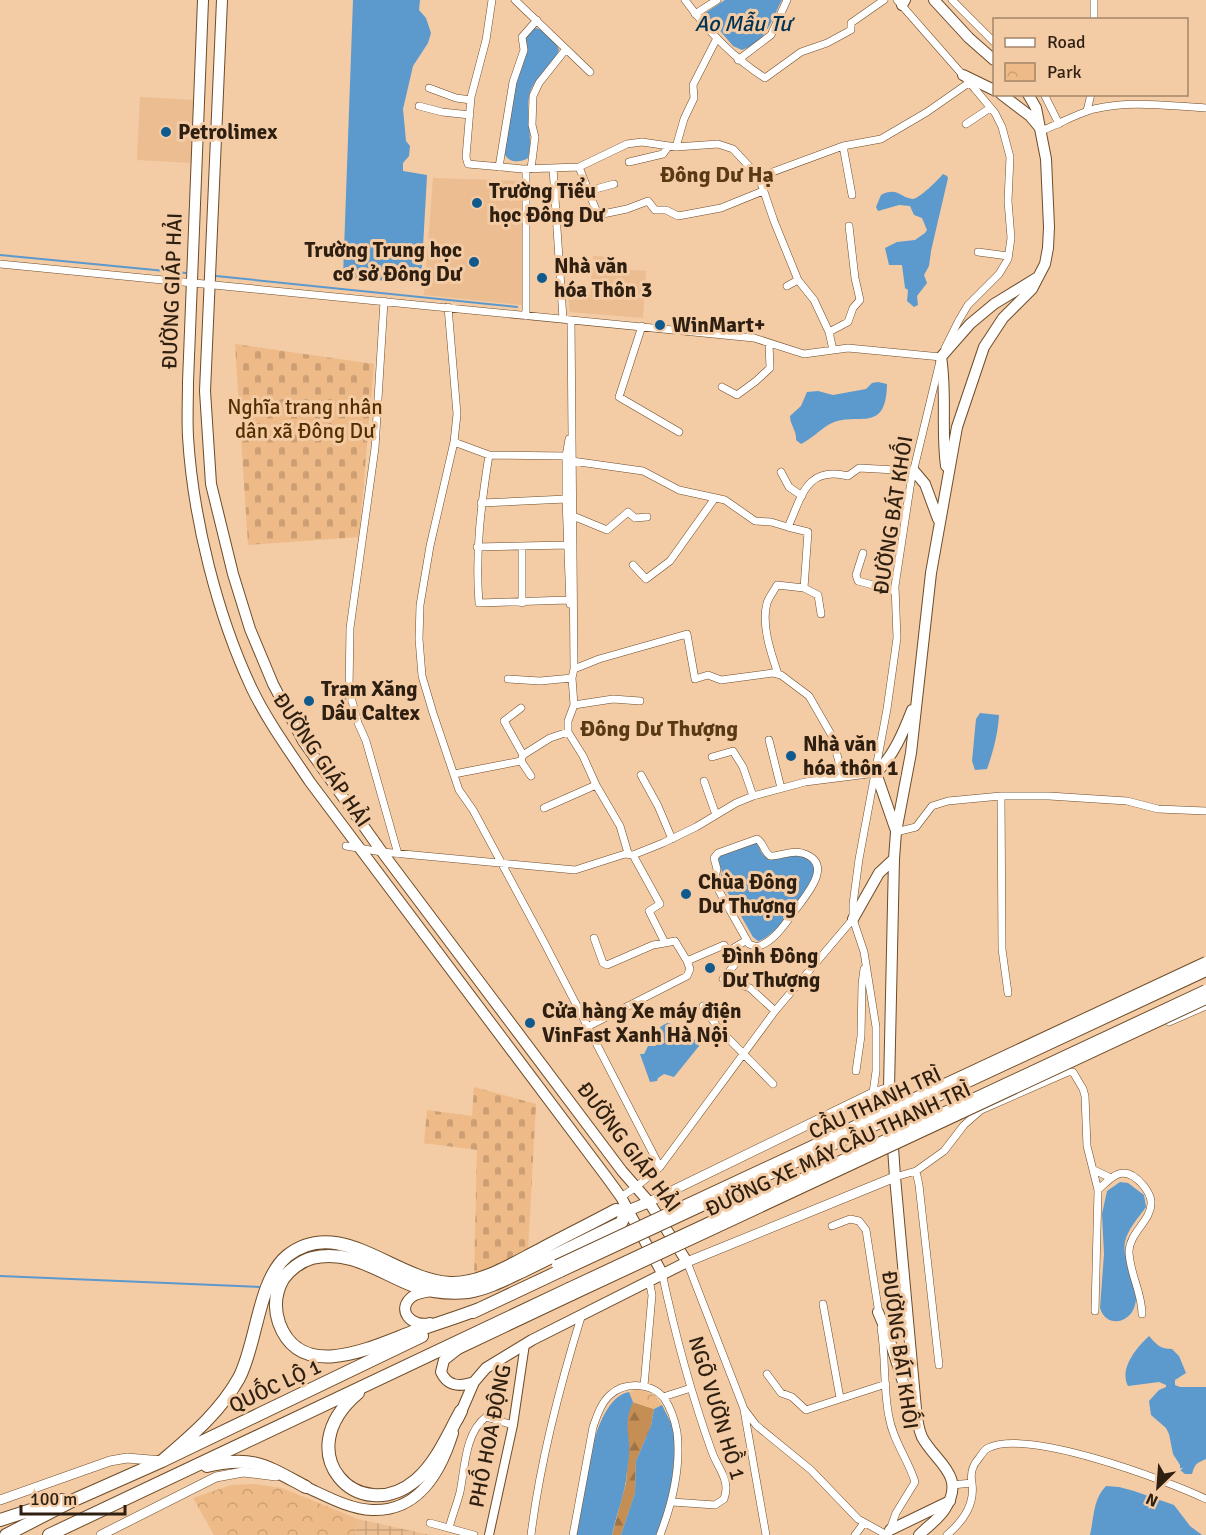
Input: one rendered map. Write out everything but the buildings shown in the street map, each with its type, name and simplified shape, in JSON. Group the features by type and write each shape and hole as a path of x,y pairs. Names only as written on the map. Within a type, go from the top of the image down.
{"highway":[{"name":"CẦU THANH TRÌ","path":"558,1268 1206,970"},
{"name":"CẦU THANH TRÌ","path":"571,1292 1206,991"},
{"path":"162,1461 206,1424 238,1378 250,1353 263,1301 273,1273 286,1257 302,1247 325,1241 354,1247 434,1281 451,1283 491,1274 616,1210 627,1210 621,1223 493,1285 468,1292 431,1291 413,1286 358,1260 322,1256 308,1259 288,1272 280,1287 276,1306 278,1319 285,1336 298,1349 317,1356 358,1353 479,1309"},
{"name":"QUỐC LỘ 1","path":"6,1535 98,1489 162,1461 530,1286 558,1268"},
{"name":"QUỐC LỘ 1","path":"54,1533 420,1359 571,1292"},
{"path":"372,1382 351,1399 339,1413 331,1426 327,1441 329,1457 335,1471 345,1483 358,1491 373,1495 388,1494 403,1489 415,1480 439,1451 461,1411"},
{"path":"182,1472 221,1462 241,1460 257,1462 306,1487"},
{"path":"0,1520 98,1489"}],"main road":[{"name":"ĐƯỜNG GIÁP HẢI","path":"203,0 191,281 188,436 203,541 223,613 252,687 266,714 352,846 621,1197 662,1273"},
{"name":"ĐƯỜNG GIÁP HẢI","path":"222,0 205,391 211,484 236,585 250,629 273,684 303,741 382,852 622,1171 649,1202 687,1262"},
{"path":"934,0 969,38 993,59"},
{"path":"966,78 993,90"},
{"path":"1004,96 1030,116 1041,131"},
{"path":"919,1535 944,1511 950,1501 952,1485 951,1477 943,1463 921,1434 916,1409 895,1177 889,1088 896,832 904,798 917,699 930,573 961,411 984,347 1003,318 1032,289 1041,276 1048,248 1046,159 1036,108 1029,96"},
{"path":"948,477 943,445 944,374 941,357 970,324 994,304 1041,276"},
{"path":"914,471 925,484 939,522"},
{"path":"896,832 876,773 896,746 917,699"},
{"path":"854,919 879,873 894,859"},
{"name":"ĐƯỜNG XE MÁY CẦU THANH TRÌ","path":"558,1268 1206,962"},
{"name":"ĐƯỜNG XE MÁY CẦU THANH TRÌ","path":"420,1359 458,1349 571,1292 1206,999"},
{"path":"627,1210 649,1202 873,1093 889,1088"},
{"path":"101,1535 216,1477 243,1472 271,1474 351,1506 371,1510 388,1509 404,1504 418,1495 438,1469 448,1450 461,1411 474,1383 486,1368 567,1321 662,1273 895,1177"},
{"path":"431,1291 416,1294 408,1300 406,1312 414,1322 423,1325 479,1309"},
{"path":"878,1312 889,1338 908,1398 916,1409"},
{"path":"458,1349 444,1360 441,1372 457,1386 474,1383"},
{"path":"0,1500 110,1461 127,1458 162,1461"},
{"path":"888,1533 950,1501"}],"street":[{"path":"492,0 486,40 471,100 466,157 468,164 527,169 579,167 627,144 642,142 668,147 718,144 733,148 759,177 798,280 814,300 829,332 833,350"},
{"path":"515,0 590,72"},
{"path":"685,0 707,29 738,60 765,78 801,52 827,43 851,30 851,23 884,0"},
{"path":"695,14 717,0"},
{"path":"738,60 771,35 787,0"},
{"path":"952,0 993,41"},
{"path":"1094,0 1094,18"},
{"name":"ĐƯỜNG BÁT KHỐI","path":"873,1093 876,1071 876,1027 853,904 897,638 895,591 914,471 941,357 958,320 968,305 999,274 1008,256 1011,238 1008,201 1010,157 1002,127 966,78 901,2"},
{"path":"499,167 513,82 524,50 522,37 537,20"},
{"path":"676,147 684,119 694,98 693,85 717,38"},
{"path":"526,316 527,169 535,137 532,125 533,96 538,83 566,49"},
{"path":"759,177 843,146 880,139 927,112 966,78"},
{"path":"429,88 456,98 471,100"},
{"path":"1045,96 1059,124"},
{"path":"1087,111 1091,96"},
{"path":"1041,131 1087,111 1122,104 1206,108"},
{"path":"419,106 442,112 470,115"},
{"path":"966,124 990,108"},
{"path":"843,146 852,195"},
{"path":"629,162 663,154 668,147"},
{"path":"579,167 598,215 627,209 648,201 656,210 666,210 678,216 721,208 764,191"},
{"path":"553,168 567,320 572,427 566,499 568,600 574,615"},
{"path":"588,191 614,184"},
{"path":"829,332 848,322 852,308 860,300 849,226"},
{"path":"978,252 1008,256"},
{"path":"0,264 754,338 804,354 848,348 941,357"},
{"path":"786,286 798,280"},
{"path":"384,301 375,448 350,628 349,690 398,854"},
{"path":"448,308 456,394 454,442 430,546 420,605 418,639 422,676 459,790 473,810 545,944 660,1167"},
{"path":"642,326 619,397 679,432"},
{"path":"722,387 737,394 770,368 769,343"},
{"path":"454,442 489,455 569,458 643,471 679,490 724,500 755,522 771,522 808,532 804,588"},
{"path":"489,455 477,547 480,603 568,600"},
{"path":"569,458 573,516 574,669 572,678 574,705 568,721 568,732 584,756 596,785 620,826 631,854 660,904 649,910 665,943"},
{"path":"788,528 802,496 813,479 833,472 848,476 860,468 914,471"},
{"path":"781,472 789,487 802,496"},
{"path":"633,565 646,579 663,568 715,498"},
{"path":"481,503 566,499"},
{"path":"573,516 607,530 628,512 635,518 647,517"},
{"path":"477,547 568,545"},
{"path":"522,546 522,603"},
{"path":"863,554 856,575 858,581 895,591"},
{"path":"778,674 771,653 766,622 767,603 777,585 804,588 820,596 821,614"},
{"path":"574,669 599,659 687,634 695,679 708,675 721,680 773,673 778,674 809,696 832,736 843,777"},
{"path":"508,679 540,681 572,678"},
{"path":"574,705 613,699 640,701"},
{"path":"521,708 504,721 531,776"},
{"path":"454,774 522,758 550,738 568,732"},
{"path":"769,740 781,788"},
{"path":"712,756 733,751 743,767 753,796"},
{"path":"352,846 398,854 575,870 631,854 672,839 753,796 805,782 876,773"},
{"path":"641,775 672,839"},
{"path":"704,782 716,815"},
{"path":"544,808 596,785"},
{"path":"1001,796 1002,949 1008,993"},
{"path":"896,832 915,827 932,806 948,801 1001,796 1048,796 1127,801 1158,809 1206,811"},
{"path":"757,839 761,841 763,850 770,856 795,852 813,859 818,867 815,882 777,934 757,947 753,947 747,940 714,882 717,872 715,856 757,839"},
{"path":"621,1197 660,1167 775,1011 854,919"},
{"path":"587,1027 687,976 690,969 675,941 653,945 607,965 603,963 594,938"},
{"path":"727,952 747,940"},
{"path":"687,961 724,945 735,964 723,979 750,988 775,1011"},
{"path":"856,1071 861,1036 865,961"},
{"path":"703,1006 718,1028 773,1084"},
{"path":"895,1177 915,1170 944,1151 964,1125 981,1110 1070,1071 1079,1062 1206,1006"},
{"path":"1070,1071 1083,1089 1087,1146 1098,1190 1095,1311"},
{"path":"915,1170 922,1198 934,1339 939,1365"},
{"path":"1094,1170 1111,1178"},
{"path":"1098,1190 1111,1178 1123,1173 1136,1178 1149,1194 1152,1202 1150,1210 1134,1236 1129,1252 1141,1297 1142,1314"},
{"name":"ĐƯỜNG BÁT KHỐI","path":"832,1226 850,1219 859,1221 866,1230 883,1338 888,1416 895,1441 911,1468 915,1482 896,1513 888,1533"},
{"path":"687,1262 744,1409 766,1535"},
{"name":"NGÕ VƯỜN HỒ 1","path":"662,1273 691,1388 713,1454 726,1479 726,1496 722,1503 715,1505 672,1502"},
{"path":"644,1386 652,1295 649,1280"},
{"path":"652,1295 666,1293"},
{"path":"823,1304 840,1398"},
{"path":"531,1535 548,1443 582,1314"},
{"path":"567,1321 578,1326"},
{"name":"PHỐ HOA ĐỘNG","path":"489,1535 513,1425 525,1344"},
{"path":"766,1374 781,1393 792,1397 806,1410 886,1384"},
{"path":"573,1535 593,1427 603,1404 616,1390 628,1386 644,1386 663,1397 677,1432 672,1502 660,1535"},
{"path":"663,1397 691,1388"},
{"path":"744,1409 756,1425 811,1470 858,1519 888,1533"},
{"path":"449,1528 459,1494 468,1448 477,1424 486,1417 513,1425"},
{"path":"947,1535 969,1510 973,1496 971,1475 974,1463 986,1449 1014,1443 1081,1453 1206,1498"},
{"path":"952,1485 972,1483"},
{"path":"429,1523 474,1535"},
{"path":"855,1535 864,1523"}],"shaded area":[{"name":"Petrolimex","path":"140,97 196,100 192,163 137,160"},
{"name":"Trường Trung học cơ sở Đông Dư","path":"433,178 522,181 522,305 424,295"},
{"path":"593,256 610,257 610,268 646,271 643,318 570,312 568,295 590,295"},
{"path":"358,1519 430,1535 354,1535"}],"green space":[{"name":"Nghĩa trang nhân dân xã Đông Dư","path":"235,344 374,364 359,537 248,545"},
{"path":"474,1087 536,1104 528,1250 474,1276 477,1150 424,1143 427,1110 472,1116"},
{"path":"638,1389 654,1395 662,1405 654,1409 633,1402 629,1392"},
{"path":"633,1402 654,1409 651,1426 636,1461 635,1493 621,1535 612,1535 626,1483 629,1444 626,1431 627,1413"},
{"path":"254,1484 282,1488 358,1519 354,1535 214,1535 193,1498 231,1485"}],"water":[{"path":"353,0 420,0 419,10 426,18 431,33 428,43 413,66 403,109 406,141 410,146 409,156 403,163 403,171 427,175 421,283 343,278"},
{"name":"Ao Mẫu Tư","path":"725,0 782,0 763,36 742,50 733,46 705,13"},
{"path":"536,28 550,36 559,50 530,92 528,158 514,161 508,159 504,153 524,39 530,31"},
{"path":"943,174 948,178 929,266 924,275 927,283 917,296 918,305 914,307 907,301 908,290 905,288 902,265 889,265 885,248 897,242 915,240 927,230 922,218 914,215 910,206 899,205 878,211 876,207 881,195 891,192 916,198"},
{"path":"872,383 887,384 881,411 875,416 839,421 828,425 801,444 796,440 790,416 801,406 807,392 818,391 833,395 866,389"},
{"path":"980,713 999,715 995,743 987,769 975,770 972,761 976,719"},
{"path":"756,842 766,857 802,855 808,858 813,864 814,871 811,882 795,907 775,930 758,941 753,937 720,879 722,872 718,860 720,855"},
{"path":"667,1023 676,1027 685,1042 696,1039 699,1046 674,1077 664,1074 657,1081 650,1082 640,1054 644,1054 648,1046 655,1046 664,1040 660,1027"},
{"path":"1120,1182 1128,1183 1144,1195 1146,1207 1131,1228 1125,1242 1126,1258 1135,1289 1135,1305 1123,1320 1112,1321 1107,1319 1100,1308 1104,1254 1102,1214 1107,1191"},
{"path":"1149,1336 1159,1346 1172,1349 1179,1356 1186,1373 1175,1380 1175,1385 1206,1387 1206,1459 1194,1467 1192,1474 1185,1474 1180,1470 1166,1428 1151,1415 1149,1401 1166,1385 1159,1382 1128,1386 1127,1366 1139,1346"},
{"path":"629,1392 633,1402 628,1422 628,1462 625,1487 612,1535 576,1535 585,1477 597,1431 606,1412 616,1399"},
{"path":"662,1405 674,1429 671,1492 657,1535 621,1535 635,1493 636,1461 651,1426 654,1409"},
{"path":"1106,1486 1134,1491 1174,1505 1190,1526 1202,1535 1090,1535 1096,1503"}],"waterway":[{"path":"0,255 186,273"},
{"path":"216,276 517,307"},
{"path":"0,1276 259,1287"}],"place":[{"name":"Petrolimex","path":"166,132"},
{"name":"Trường Tiểu học Đông Dư","path":"477,203"},
{"name":"Trường Trung học cơ sở Đông Dư","path":"474,262"},
{"name":"Nhà văn hóa Thôn 3","path":"542,278"},
{"name":"WinMart+","path":"660,325"},
{"name":"Trạm Xăng Dầu Caltex","path":"309,701"},
{"name":"Nhà văn hóa thôn 1","path":"791,756"},
{"name":"Chùa Đông Dư Thượng","path":"686,894"},
{"name":"Đình Đông Dư Thượng","path":"710,968"},
{"name":"Cửa hàng Xe máy điện VinFast Xanh Hà Nội","path":"530,1023"}],"district":[{"name":"Đông Dư Hạ","path":"717,174"},
{"name":"Đông Dư Thượng","path":"659,728"}]}
